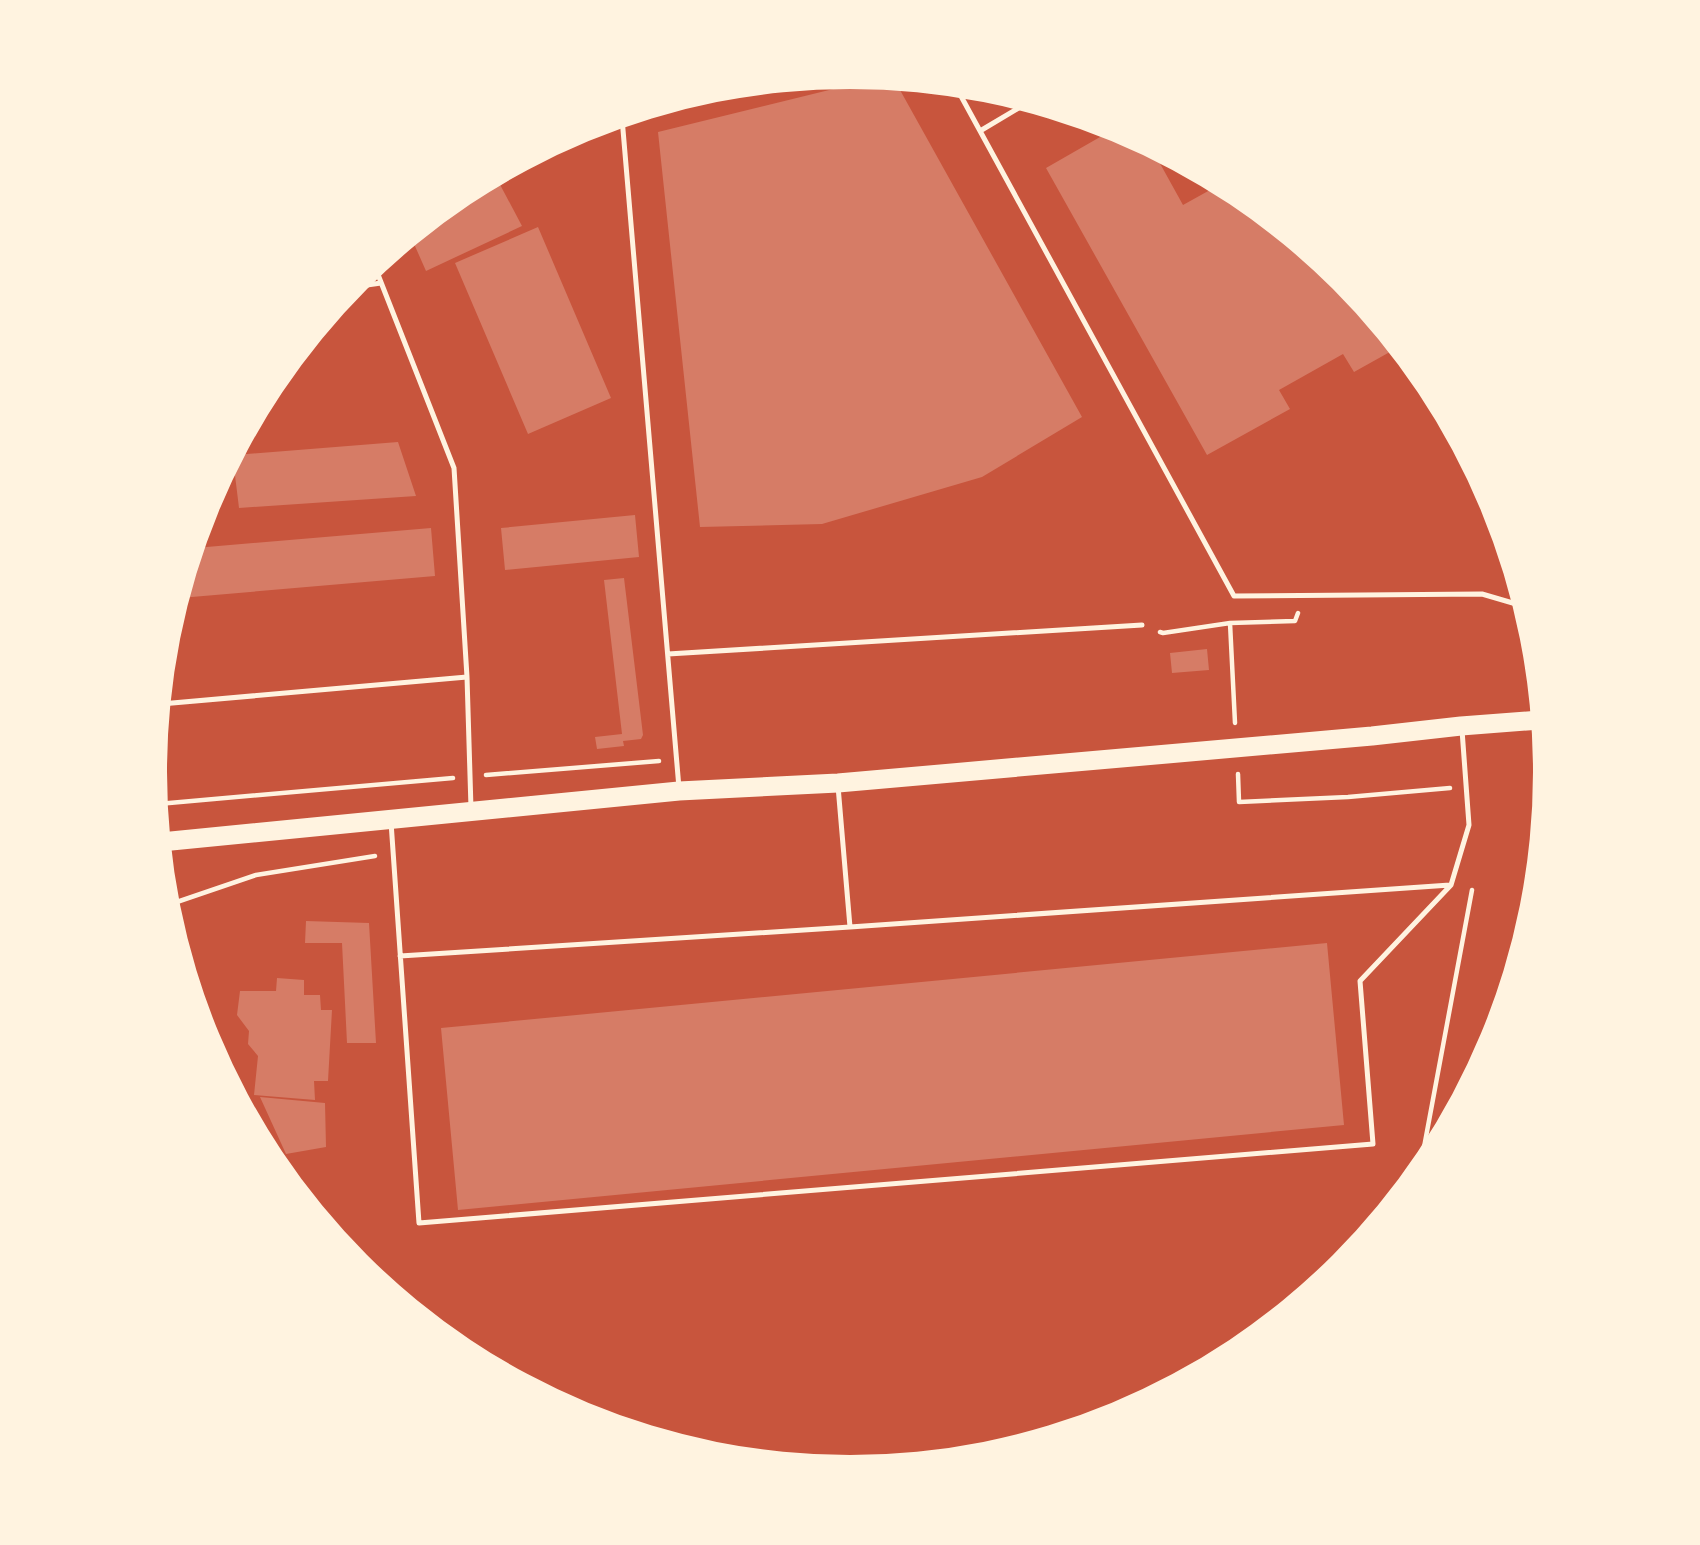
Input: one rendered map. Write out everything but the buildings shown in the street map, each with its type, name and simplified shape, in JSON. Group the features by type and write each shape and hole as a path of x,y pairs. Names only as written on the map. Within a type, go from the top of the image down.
{"highway":[{"path":"171,841 679,790 838,783 1531,721"}],"lane":[{"path":"962,99 1234,597 1482,594 1512,603"},
{"path":"979,131 1015,110"},
{"path":"623,129 679,790"},
{"path":"379,278 454,468 467,677 471,811"},
{"path":"372,284 381,283"},
{"path":"668,654 1142,625"},
{"path":"171,703 467,677"},
{"path":"391,819 419,1223 1373,1144 1360,981 1451,885 1469,825 1461,726"},
{"path":"838,783 850,927"},
{"path":"401,956 1451,885"}],"path":[{"path":"1163,633 1230,622 1295,621"},
{"path":"1230,622 1236,733"},
{"path":"168,803 677,760"},
{"path":"1237,761 1239,802 1348,797 1466,787"},
{"path":"179,901 257,874 393,853"},
{"path":"1425,1140 1472,888"}]}
